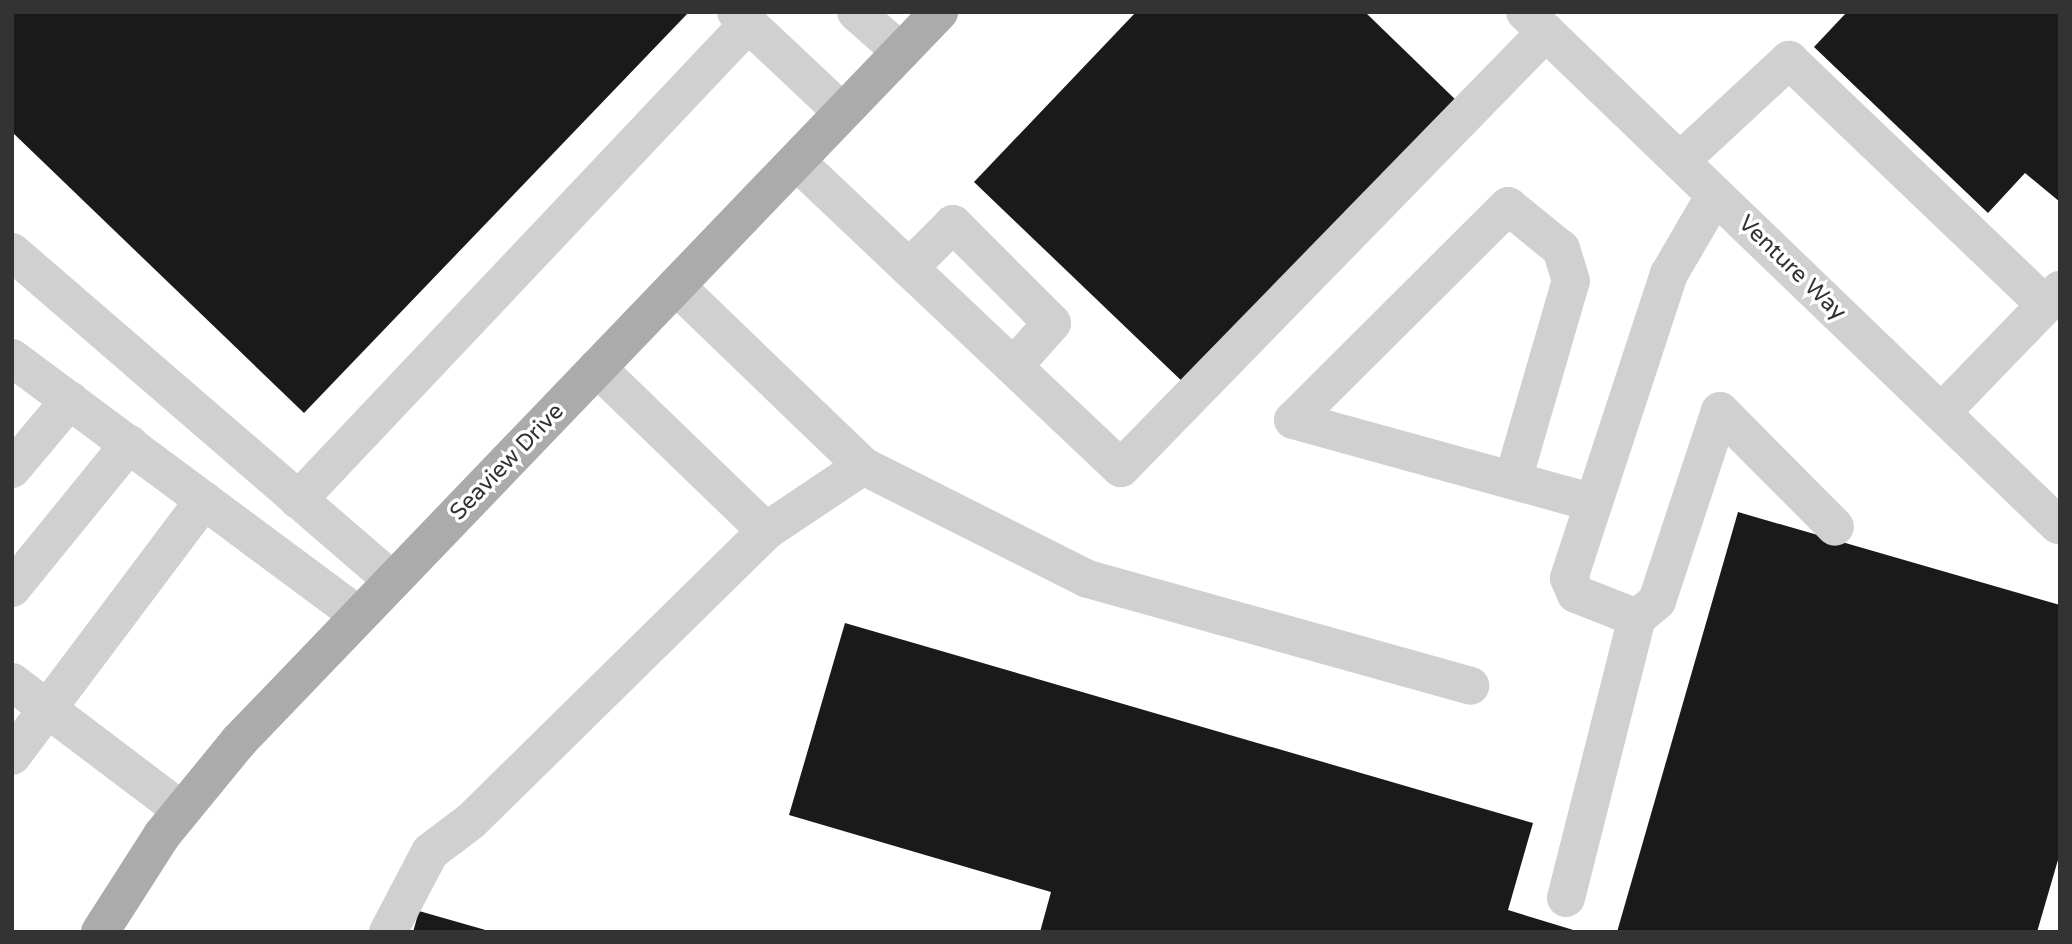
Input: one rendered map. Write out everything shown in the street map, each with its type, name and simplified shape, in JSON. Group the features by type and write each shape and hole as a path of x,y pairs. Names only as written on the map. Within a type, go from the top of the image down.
{"main road":[{"name":"Seaview Drive","path":"100,932 181,810 359,616 939,12"}],"street":[{"path":"856,12 901,52"},
{"path":"298,500 742,18 842,112"},
{"path":"796,161 1121,468 1536,22"},
{"name":"Venture Way","path":"1536,22 1942,412 2050,504"},
{"path":"1680,161 1789,60 2052,298 1942,412"},
{"path":"1637,618 1576,594 1569,578 1669,274 1715,195"},
{"path":"1513,481 1571,281 1561,249 1508,205 1293,420 1513,481 1594,503"},
{"path":"909,268 953,224 1052,323 1014,366"},
{"path":"12,252 393,581"},
{"path":"676,286 863,466 1088,579 1470,686"},
{"path":"12,358 359,616"},
{"path":"597,368 766,531"},
{"path":"12,469 70,400"},
{"path":"1566,898 1637,618 1657,601 1720,411 1835,527"},
{"path":"12,588 129,444"},
{"path":"388,932 430,852 471,821 766,531 863,466"},
{"path":"12,756 204,500"},
{"path":"12,682 181,810"}],"building":[{"path":"12,12 689,12 304,413 12,132"},
{"path":"1136,12 1365,12 1459,103 1187,386 974,182"},
{"path":"1847,12 2060,12 2060,202 2025,173 1988,213 1814,47"},
{"path":"1738,512 2060,605 2060,853 2037,932 1617,932"},
{"path":"845,623 1533,823 1508,910 1580,932 1040,932 1051,892 789,815"},
{"path":"419,911 489,931 413,932"}]}
